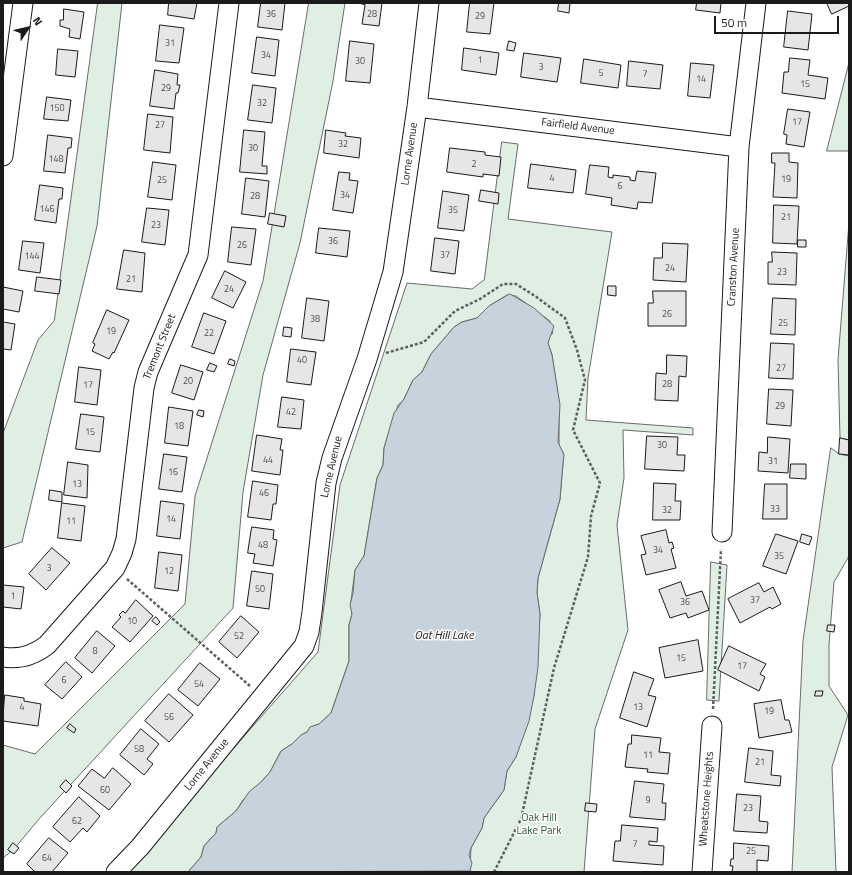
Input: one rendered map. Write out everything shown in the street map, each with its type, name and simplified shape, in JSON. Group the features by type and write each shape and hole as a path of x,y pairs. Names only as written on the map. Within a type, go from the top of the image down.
{"street":[{"path":"3,156 10,54 23,3"},
{"name":"Tremont Street","path":"3,657 18,658 35,654 47,645 115,568 122,553 126,539 144,388 150,367 198,255 229,3"},
{"name":"Lorne Avenue","path":"116,872 140,847 304,646 308,632 326,483 342,426 367,359 393,272 417,107 429,3"},
{"name":"Cranston Avenue","path":"722,532 739,147 756,3"},
{"name":"Fairfield Avenue","path":"417,107 739,147"},
{"name":"Wheatstone Heights","path":"702,872 712,726"}],"path":[{"path":"367,359 424,342 455,311 480,299 503,284 516,284 565,318 577,350 585,380 573,430 600,483 591,516 588,557 554,668 521,819 494,872"},
{"path":"712,726 722,532"},
{"path":"115,568 263,697"}],"green space":[{"path":"98,3 122,3 97,226 22,542 3,548 3,433 38,340 54,321"},
{"path":"309,3 345,3 333,81 300,243 263,375 243,492 233,608 39,819 14,849 3,858 3,745 35,754 185,604 195,496 263,281"},
{"path":"849,63 849,151 827,151"},
{"name":"Oak Hill Lake Park","path":"502,142 518,144 508,219 612,232 588,378 586,420 693,428 693,435 623,430 624,478 617,525 628,630 595,729 584,872 470,872 471,848 482,828 484,818 504,790 507,771 516,757 534,696 540,614 537,593 538,578 560,499 563,463 563,452 559,446 559,401 552,355 548,343 549,337 553,333 550,321 516,296 507,295 489,306 477,318 462,322 454,327 431,354 422,372 413,380 403,401 398,405 384,448 383,465 377,478 364,556 355,570 351,601 352,614 349,625 349,661 331,713 319,724 313,726 292,744 281,751 270,772 243,800 236,811 217,827 216,833 204,846 201,857 188,872 125,872 318,652 340,485 407,283 472,289 484,280"},
{"path":"849,223 849,440 840,438 838,360"},
{"path":"831,448 839,454 849,456 849,556 834,582 829,644 829,686 848,715 832,767 836,872 792,872 803,641"},
{"path":"711,562 727,565 719,701 707,700"}],"water":[{"name":"Oat Hill Lake","path":"510,294 534,308 554,326 548,343 552,355 560,405 558,442 564,455 560,499 538,578 537,593 540,614 538,667 529,721 516,757 507,771 504,790 484,818 482,828 471,848 469,855 472,863 470,871 188,872 201,857 204,846 216,833 217,827 236,811 249,792 270,772 281,751 307,732 310,727 319,724 331,713 349,661 349,625 352,614 350,605 353,593 355,570 364,556 377,478 383,465 384,448 394,413 404,399 413,380 422,372 431,354 454,327 462,322 477,318 489,306"}],"building":[{"path":"169,3 197,3 194,19 168,15"},
{"path":"261,3 285,3 282,30 258,27"},
{"path":"358,3 382,3 379,26 362,24 365,5"},
{"path":"470,3 494,3 490,34 467,32"},
{"path":"559,3 570,3 569,13 558,11"},
{"path":"697,3 721,3 720,13 696,10"},
{"path":"827,3 849,3 849,6 832,14"},
{"path":"64,9 84,12 80,39 69,37 70,29 60,26 60,20 63,20"},
{"path":"788,11 812,14 808,50 784,47"},
{"path":"160,25 184,28 179,63 156,61"},
{"path":"257,37 279,40 275,76 252,73"},
{"path":"350,41 374,44 370,83 346,81"},
{"path":"509,41 516,43 514,51 507,50"},
{"path":"464,48 499,53 496,75 462,70"},
{"path":"58,49 78,51 75,77 56,75"},
{"path":"524,53 561,58 557,82 521,77"},
{"path":"790,58 810,60 808,75 828,78 825,99 782,93 784,72 788,72"},
{"path":"584,59 621,65 618,88 581,83"},
{"path":"629,61 663,65 660,89 627,86"},
{"path":"691,63 714,65 710,98 688,96"},
{"path":"155,70 178,74 177,85 180,85 178,93 176,93 174,109 150,106"},
{"path":"253,85 276,88 272,123 248,120"},
{"path":"47,97 71,100 68,121 44,119"},
{"path":"788,109 810,112 804,147 786,144 787,135 784,134"},
{"path":"148,114 173,117 170,153 144,150"},
{"path":"244,130 265,132 262,166 267,166 267,174 240,172"},
{"path":"326,130 346,133 345,136 361,138 359,158 324,153"},
{"path":"48,135 72,138 71,148 68,148 65,173 44,171"},
{"path":"450,148 485,152 485,155 501,157 499,176 483,174 483,177 447,172"},
{"path":"772,153 789,153 789,162 798,163 797,198 773,197 775,163 772,163"},
{"path":"153,162 176,165 172,200 148,197"},
{"path":"531,164 576,170 573,193 528,188"},
{"path":"590,165 609,167 608,177 613,178 613,175 630,177 630,180 635,181 637,171 656,173 652,203 638,202 637,209 611,205 612,198 586,194"},
{"path":"339,172 350,173 349,180 358,181 353,213 333,210"},
{"path":"246,178 269,181 265,217 242,214"},
{"path":"40,185 63,188 62,199 59,199 56,223 35,220"},
{"path":"481,190 499,193 498,204 479,201"},
{"path":"443,191 469,195 464,231 438,228"},
{"path":"774,205 799,206 797,244 773,243"},
{"path":"147,208 169,210 165,245 142,242"},
{"path":"270,213 286,216 284,227 268,224"},
{"path":"232,227 256,229 251,265 228,262"},
{"path":"319,228 350,231 347,257 316,253"},
{"path":"435,238 459,241 455,274 431,271"},
{"path":"798,240 806,240 806,247 798,247"},
{"path":"23,241 44,243 40,273 19,270"},
{"path":"663,243 688,244 686,282 653,280 654,258 662,258"},
{"path":"124,250 145,253 142,292 117,289"},
{"path":"772,252 797,253 796,285 768,284 768,262 772,262"},
{"path":"225,271 246,282 233,308 212,298"},
{"path":"37,277 61,280 59,294 35,291"},
{"path":"608,286 616,286 616,296 608,295"},
{"path":"3,287 23,291 19,312 3,309"},
{"path":"653,291 686,291 686,326 648,326 648,303 653,303"},
{"path":"307,298 329,301 324,341 302,338"},
{"path":"773,298 796,299 795,335 771,334"},
{"path":"107,310 129,320 114,353 113,352 109,359 92,351 95,344 93,343"},
{"path":"204,313 226,321 214,354 192,347"},
{"path":"3,322 15,324 11,350 3,349"},
{"path":"284,327 292,328 291,337 283,336"},
{"path":"771,343 794,344 793,379 769,378"},
{"path":"291,349 316,352 311,385 287,382"},
{"path":"667,355 687,356 686,377 679,376 678,401 655,400 656,373 666,374"},
{"path":"230,359 235,361 234,366 228,364"},
{"path":"210,363 217,366 214,372 207,370"},
{"path":"181,365 203,372 194,400 172,393"},
{"path":"79,367 101,370 97,405 75,402"},
{"path":"769,389 793,390 791,426 767,424"},
{"path":"282,397 304,400 301,429 278,427"},
{"path":"169,407 193,411 188,446 165,443"},
{"path":"199,410 204,411 203,417 197,415"},
{"path":"81,414 104,417 100,452 76,449"},
{"path":"257,435 282,439 280,450 283,450 280,475 252,471"},
{"path":"647,436 678,437 677,455 685,455 684,471 645,469"},
{"path":"768,437 790,439 788,473 758,471 759,452 767,453"},
{"path":"840,438 849,440 849,455 839,454"},
{"path":"164,454 187,457 182,492 159,489"},
{"path":"68,462 88,465 87,498 64,495"},
{"path":"791,464 806,464 806,479 790,478"},
{"path":"253,481 278,485 276,504 273,504 271,520 248,517"},
{"path":"654,483 676,484 675,501 681,501 680,520 653,520"},
{"path":"765,484 787,484 787,519 763,519"},
{"path":"50,490 62,492 62,502 49,500"},
{"path":"161,501 184,504 180,539 157,536"},
{"path":"62,503 85,506 81,541 58,538"},
{"path":"252,527 274,530 273,539 277,540 273,566 253,563 255,554 248,553"},
{"path":"666,530 669,543 672,542 674,548 671,549 676,568 646,575 641,555 646,554 641,536"},
{"path":"776,534 798,541 786,574 763,566"},
{"path":"802,534 812,537 809,545 800,542"},
{"path":"52,548 70,563 46,590 29,574"},
{"path":"159,552 182,555 178,591 155,588"},
{"path":"252,571 273,574 269,609 247,606"},
{"path":"681,582 686,596 702,591 709,610 688,618 686,613 670,618 659,590"},
{"path":"759,583 764,592 773,587 781,604 772,609 770,607 740,623 728,599"},
{"path":"3,585 24,587 21,609 3,607"},
{"path":"136,600 153,616 130,642 112,627 121,617 119,615 123,611 125,613"},
{"path":"241,616 259,632 237,658 219,642"},
{"path":"156,617 160,622 157,625 152,621"},
{"path":"828,625 835,625 834,632 827,631"},
{"path":"97,631 115,646 92,673 75,658"},
{"path":"698,640 703,671 665,678 659,648"},
{"path":"729,646 766,664 760,674 765,677 759,691 718,670"},
{"path":"66,662 82,677 62,699 45,685"},
{"path":"200,663 220,679 198,706 178,690"},
{"path":"634,672 654,679 648,695 656,697 647,727 620,718"},
{"path":"816,691 823,691 822,696 815,696"},
{"path":"169,694 193,715 169,742 145,721"},
{"path":"5,695 24,698 24,701 41,704 38,726 3,721"},
{"path":"781,700 785,720 789,720 792,732 759,738 754,704"},
{"path":"70,724 76,729 74,733 67,728"},
{"path":"141,729 159,744 147,759 153,764 144,775 120,755"},
{"path":"632,735 661,738 659,752 670,753 668,774 647,772 648,769 625,767 628,744 631,744"},
{"path":"749,748 773,751 771,775 781,776 780,786 745,782"},
{"path":"113,768 131,784 109,810 78,786 92,769 104,778"},
{"path":"66,780 72,786 66,793 60,787"},
{"path":"635,781 664,784 662,803 666,803 665,820 630,817"},
{"path":"737,794 761,796 759,821 768,822 767,833 734,831"},
{"path":"79,797 100,816 87,832 83,828 70,842 53,827"},
{"path":"586,803 597,804 596,812 585,811"},
{"path":"622,825 658,828 657,842 649,841 649,845 664,846 663,865 613,861 615,841 620,841"},
{"path":"49,838 68,853 52,872 35,872 27,864"},
{"path":"13,843 19,848 14,854 8,850"},
{"path":"734,843 769,846 768,861 757,860 757,872 732,872 733,866 730,866 731,859 733,859"}]}
